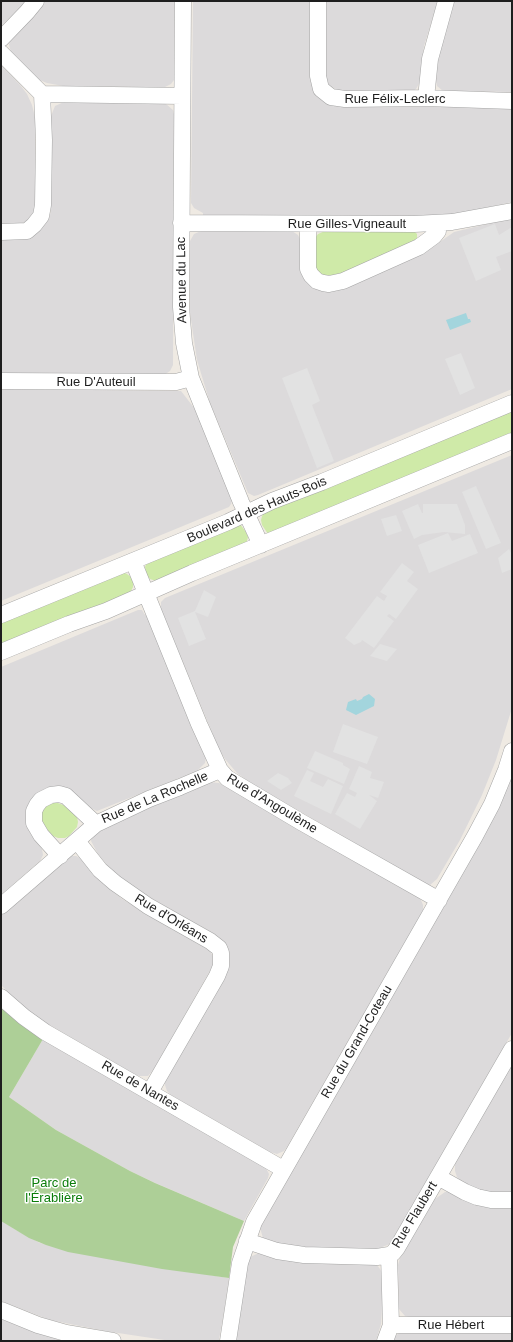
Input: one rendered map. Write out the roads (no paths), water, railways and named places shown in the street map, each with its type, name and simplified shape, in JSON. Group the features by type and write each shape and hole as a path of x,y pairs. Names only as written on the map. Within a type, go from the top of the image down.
{"street":[{"path":"1,39 36,1"},
{"name":"Avenue du Lac","path":"183,1 181,320 191,378 261,545"},
{"name":"Rue Félix-Leclerc","path":"318,1 317,71 320,86 326,93 334,98 426,98 512,101"},
{"path":"426,98 430,59 446,1"},
{"path":"1,53 42,94 44,140 42,210 39,220 27,231 1,232"},
{"path":"42,94 182,96"},
{"name":"Rue Gilles-Vigneault","path":"181,223 438,223 466,220 512,211"},
{"path":"308,224 308,269 314,278 323,283 329,284 343,281 419,247 438,232 438,223"},
{"name":"Rue D'Auteuil","path":"1,381 176,382 191,378"},
{"name":"Boulevard des Hauts-Bois","path":"1,615 228,522 246,512 279,498 322,482 512,403"},
{"path":"1,652 68,624 106,611 192,573 512,441"},
{"name":"Rue d'Angoulème","path":"133,561 199,724 220,770 227,778 439,900"},
{"name":"Rue du Grand-Coteau","path":"228,1341 240,1263 254,1222 475,836 492,804 512,751"},
{"name":"Rue de La Rochelle","path":"1,906 96,824 149,799 180,788 220,770"},
{"path":"60,856 41,834 34,823 34,811 42,800 51,795 59,794 66,796 96,824"},
{"name":"Rue d'Orléans","path":"77,841 100,870 115,883 148,906 210,941 219,948 221,953 221,966 217,976 150,1092"},
{"name":"Rue de Nantes","path":"1,997 24,1017 45,1032 284,1169"},
{"name":"Rue Flaubert","path":"247,1241 277,1251 295,1254 377,1257 390,1255 397,1248 512,1049"},
{"path":"438,1177 477,1197 491,1200 512,1200"},
{"path":"385,1341 391,1325 390,1255"},
{"path":"1,1310 74,1338 113,1341"},
{"name":"Rue Hébert","path":"391,1325 512,1325"}],"water":[{"path":"466,313 471,322 450,330 446,320"},
{"path":"369,694 375,699 374,706 356,715 346,710 348,702 356,699 357,701"}],"park label":[{"name":"Parc de l'Érablière","path":"54,1190"}]}
